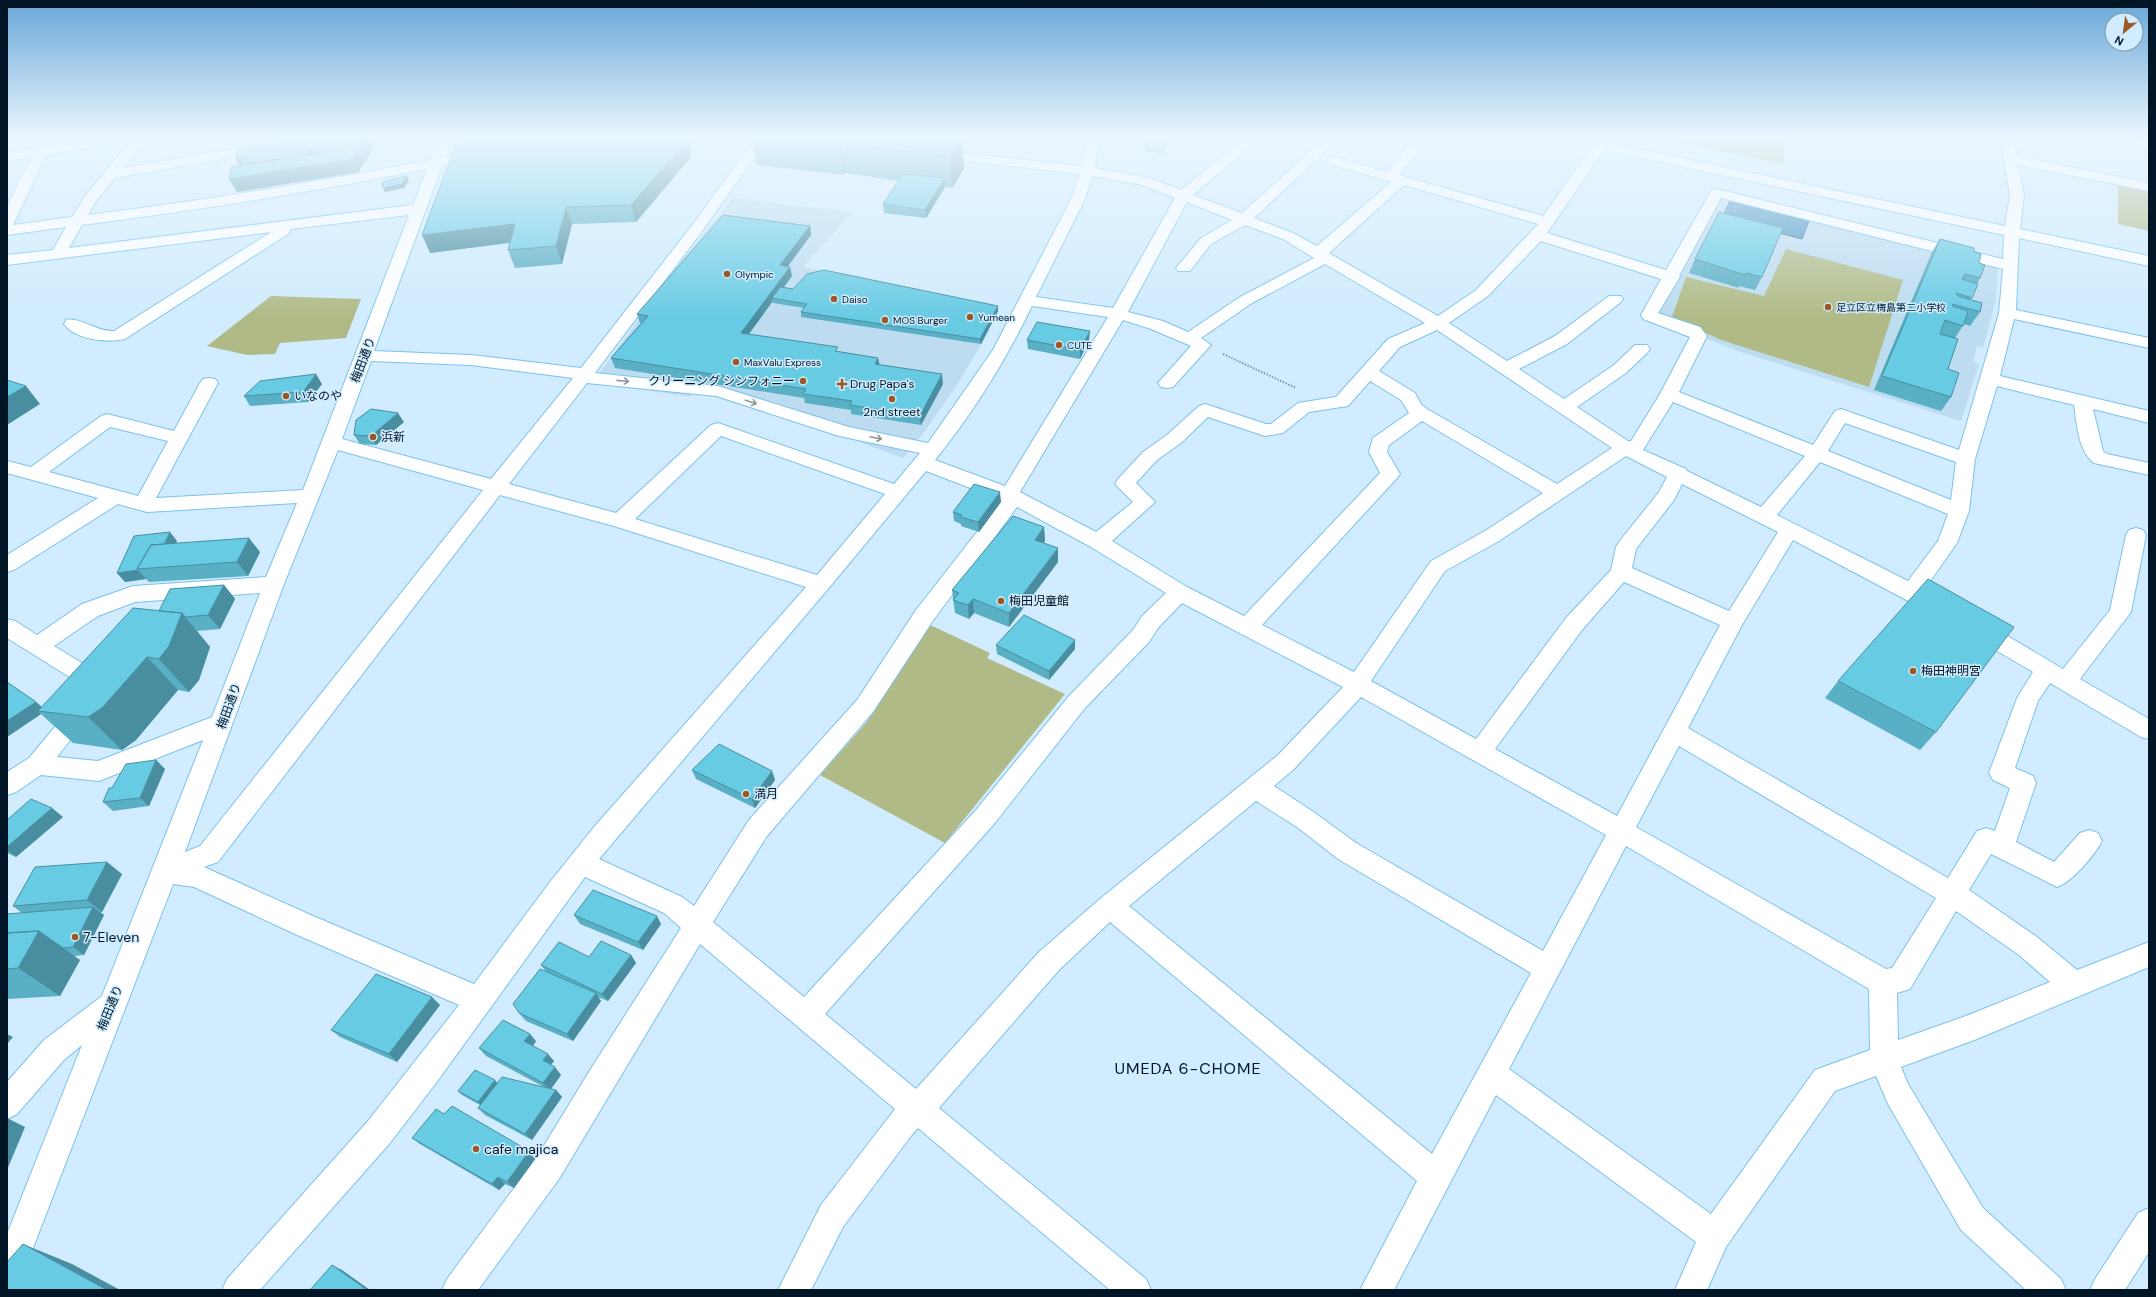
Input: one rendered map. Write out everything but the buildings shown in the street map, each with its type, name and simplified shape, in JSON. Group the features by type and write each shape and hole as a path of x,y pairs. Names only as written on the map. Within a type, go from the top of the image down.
{"street":[{"path":"7,222 19,198"},
{"path":"7,275 54,255 91,198"},
{"path":"7,230 189,207 246,198"},
{"name":"梅田通り","path":"7,1274 111,1005 165,872 274,584 332,442 423,198"},
{"path":"165,872 209,854 496,486 586,376 721,198"},
{"path":"238,1290 379,1132 429,1069 580,864 821,584 928,456 974,393 1002,350 1078,198"},
{"path":"458,1290 548,1168 602,1077 758,828 865,706 924,616 1011,496 1118,314 1183,198"},
{"path":"1191,198 1288,236 1323,255 1438,323 1625,448 1912,591 2149,730"},
{"path":"1184,268 1206,241 1245,218 1268,198"},
{"path":"1166,383 1195,342 1246,300 1323,255 1378,198"},
{"path":"1455,198 1542,228 1672,277"},
{"path":"1098,542 1145,502 1125,484 1150,456 1174,439 1205,410 1265,430 1276,429 1304,407 1342,402 1370,373 1394,343 1438,323 1482,293 1542,228 1563,198"},
{"path":"794,1290 832,1216 900,1125 937,1089 1049,961 1110,906 1286,762 1348,698 1438,566 1492,536 1556,492 1625,448 1638,445 1669,394 1699,336 1694,331 1650,315 1715,198"},
{"path":"1735,198 2011,266"},
{"path":"1853,198 2012,233 2149,261"},
{"path":"1912,591 1947,543 1959,511 1966,459 1990,379 2007,313 2012,233 2017,198"},
{"path":"7,260 419,208"},
{"path":"72,324 90,334 110,337 119,335 283,231 284,225"},
{"path":"1506,369 1561,340 1615,299"},
{"path":"1027,300 1118,314 1157,325 1195,342"},
{"path":"2007,313 2149,343"},
{"path":"1565,407 1620,370 1641,349"},
{"path":"364,356 471,360 586,376 718,391 846,432 928,456 1011,496 1098,542 1180,592 1357,684 1480,751 1622,831 1882,982 1900,980 1986,839 2057,876 2089,841"},
{"path":"1370,373 1408,397 1413,407 1421,413 1556,492"},
{"path":"1990,379 2149,417"},
{"path":"143,504 209,383"},
{"path":"1669,394 1959,511"},
{"path":"2083,402 2087,427 2094,454 2102,459 2149,469"},
{"path":"1247,627 1390,474 1378,452 1380,442 1421,413"},
{"path":"1764,518 1817,454 1841,415 1966,459"},
{"path":"34,475 108,420 178,438"},
{"path":"620,521 718,429 898,492"},
{"path":"332,442 620,521 821,584"},
{"path":"7,468 143,504 310,496"},
{"path":"1480,751 1574,624 1621,572 1626,547 1667,495 1679,474"},
{"path":"7,565 116,496"},
{"path":"1376,1290 1733,622 1789,530"},
{"path":"2002,848 2024,783 2001,772 2028,698 2056,676 2120,612 2136,535"},
{"path":"1621,572 1733,622"},
{"path":"38,646 90,610 133,594 274,584"},
{"path":"806,1016 985,817 1077,702 1141,636 1150,622 1180,592"},
{"path":"7,627 101,686 37,765 7,785"},
{"path":"37,765 99,771 223,722"},
{"path":"1675,732 1953,894 2028,946 2074,985"},
{"path":"1255,787 1306,820 1347,851 1548,968"},
{"path":"580,864 673,905 1135,1290"},
{"path":"165,872 197,876 304,925 480,1000"},
{"path":"1110,906 1436,1177"},
{"path":"1691,1290 1715,1236 1825,1080 1884,1060 2149,954"},
{"path":"1882,982 1884,1060 1898,1094 1972,1219 2050,1290"},
{"path":"7,1104 54,1050 111,1005"},
{"path":"1491,1074 1715,1236"},
{"path":"2106,1290 2149,1224"}],"path":[{"path":"1195,342 1252,366 1327,404"}],"shaded area":[{"path":"733,198 852,212 803,267 910,288 999,311 981,345 955,388 922,435 903,458 802,421 725,397 696,392 690,397 593,382 678,265"},
{"name":"足立区立梅島第二小学校","path":"1721,198 1728,198 1998,265 1996,299 1983,348 1977,346 1973,362 1979,364 1961,421 1744,353 1704,338 1658,315"}],"green space":[{"path":"2118,198 2149,198 2149,231 2118,224"},
{"path":"1786,249 1903,280 1869,387 1721,340 1672,317 1686,277 1764,296"},
{"path":"271,296 361,299 346,338 280,343 275,354 247,355 207,346"},
{"path":"928,624 990,653 987,658 1065,694 945,843 820,775 866,723"}],"water":[{"path":"1730,201 1809,221 1802,239 1722,218"}],"place":[{"name":"Olympic","path":"727,274"},
{"name":"Daiso","path":"834,299"},
{"name":"足立区立梅島第二小学校","path":"1828,307"},
{"name":"Yumean","path":"970,317"},
{"name":"MOS Burger","path":"885,320"},
{"name":"CUTE","path":"1059,345"},
{"name":"MaxValu Express","path":"736,362"},
{"name":"クリーニング シンフォニー","path":"803,381"},
{"name":"Drug Papa's","path":"842,384"},
{"name":"いなのや","path":"286,396"},
{"name":"2nd street","path":"892,399"},
{"name":"浜新","path":"373,437"},
{"name":"梅田児童館","path":"1001,601"},
{"name":"梅田神明宮","path":"1913,671"},
{"name":"満月","path":"746,794"},
{"name":"7-Eleven","path":"75,937"},
{"name":"cafe majica","path":"476,1149"}],"district":[{"name":"UMEDA 6-CHOME","path":"1188,1068"}]}
